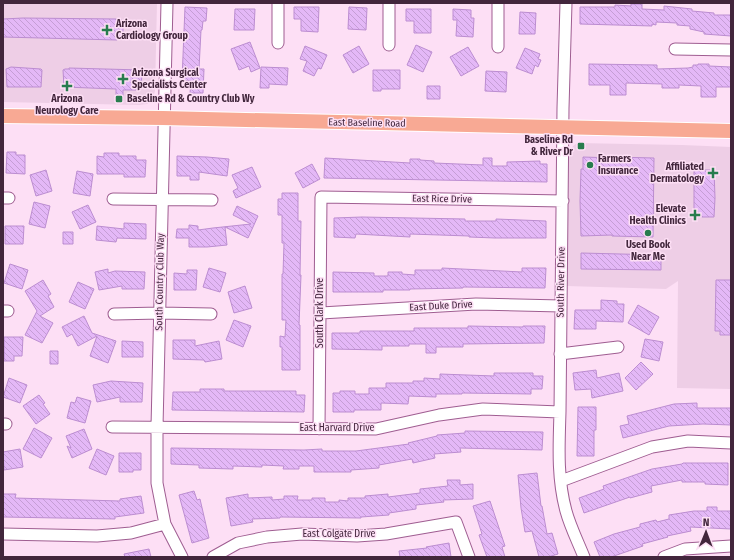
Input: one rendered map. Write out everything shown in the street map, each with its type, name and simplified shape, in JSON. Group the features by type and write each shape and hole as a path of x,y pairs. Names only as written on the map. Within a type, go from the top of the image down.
{"main road":[{"name":"East Baseline Road","path":"3,116 163,118 731,131"}],"street":[{"name":"South Country Club Way","path":"167,3 163,118 157,483 165,524 182,557"},
{"path":"278,3 278,43"},
{"path":"389,3 389,45"},
{"path":"498,3 498,47"},
{"name":"South River Drive","path":"566,3 560,412 558,456 566,511 584,557"},
{"path":"675,49 731,50"},
{"name":"East Rice Drive","path":"322,197 563,201"},
{"name":"South Clark Drive","path":"319,429 322,197"},
{"path":"113,199 212,200"},
{"name":"East Duke Drive","path":"320,313 476,304 561,306"},
{"path":"114,314 211,314"},
{"path":"560,354 618,347"},
{"name":"East Harvard Drive","path":"112,427 376,429 439,415 483,410 560,412"},
{"path":"561,481 652,448 688,441 731,443"},
{"name":"East Colgate Drive","path":"213,557 238,543 267,537 302,534 357,536 386,534 456,522 469,557"},
{"path":"3,534 98,536 131,533 165,524"},
{"path":"664,557 685,549 731,546"}],"shaded area":[{"path":"3,3 157,3 155,91 152,101 147,104 139,105 3,102"},
{"path":"577,143 731,147 731,389 677,388 678,281 666,289 567,286 568,155 573,146"}],"building":[{"path":"631,4 642,4 642,9 664,10 664,6 692,9 692,11 714,13 714,15 731,15 731,36 704,34 704,32 690,29 690,26 677,25 677,23 656,22 656,25 652,24 652,26 580,24 580,7 615,7 615,5 631,6"},
{"path":"185,7 207,8 206,21 203,21 201,30 199,69 204,69 203,93 190,93 191,81 182,80"},
{"path":"294,7 319,7 318,32 301,31 301,19 294,19"},
{"path":"349,7 367,8 366,30 348,29"},
{"path":"235,9 255,9 254,30 234,30"},
{"path":"406,9 431,9 431,33 414,33 414,21 406,21"},
{"path":"453,9 471,10 471,18 474,18 473,37 456,36 457,20 453,20"},
{"path":"520,12 536,13 535,34 519,34"},
{"path":"3,19 118,19 122,20 123,22 123,37 117,40 3,37"},
{"path":"250,42 260,68 251,72 249,66 239,70 231,49"},
{"path":"416,45 432,52 423,72 407,65"},
{"path":"305,46 327,55 321,69 318,68 314,76 303,71 307,61 300,59"},
{"path":"359,46 369,64 353,73 343,55"},
{"path":"468,47 479,66 461,76 450,57"},
{"path":"525,48 540,54 538,59 541,60 538,67 535,65 532,74 516,68"},
{"path":"589,64 657,65 657,69 688,68 698,64 731,67 731,87 716,87 716,97 701,97 701,86 679,85 679,88 662,88 662,84 626,83 626,95 610,95 610,85 589,85"},
{"path":"11,67 41,69 41,87 7,87 6,69"},
{"path":"261,67 288,68 287,85 269,84 269,88 260,88"},
{"path":"69,68 141,70 141,88 136,90 123,90 123,101 116,101 116,89 64,87 63,70"},
{"path":"373,70 400,70 400,89 381,89 381,91 373,91"},
{"path":"486,71 507,72 506,92 485,91"},
{"path":"427,86 440,86 440,99 427,99"},
{"path":"7,152 16,152 16,155 25,155 25,174 6,173"},
{"path":"104,153 119,153 119,156 136,156 136,160 146,160 145,177 124,177 124,174 97,174 97,156 104,157"},
{"path":"177,156 229,159 227,176 199,172 199,180 190,180 190,176 177,176"},
{"path":"583,157 654,158 653,237 612,235 581,236 580,201"},
{"path":"325,158 410,163 410,159 420,159 434,161 434,163 483,165 483,158 492,158 492,166 507,166 507,162 540,161 540,164 547,164 547,182 324,178"},
{"path":"312,164 320,179 303,188 295,173"},
{"path":"252,167 261,187 236,198 233,191 238,188 232,175"},
{"path":"46,170 52,191 36,196 30,175"},
{"path":"694,170 714,170 714,217 694,217"},
{"path":"77,171 93,174 90,196 73,193"},
{"path":"282,193 298,193 298,221 301,221 299,325 300,370 282,370 282,347 280,347 280,336 285,337 286,320 282,320 284,243 282,243 282,215 278,215 278,199 282,199"},
{"path":"34,202 50,206 45,228 29,224"},
{"path":"88,205 96,222 80,229 72,212"},
{"path":"237,206 258,216 248,238 225,227 227,245 189,247 189,238 176,238 177,229 189,229 189,225 198,226 198,230 251,224 233,215"},
{"path":"362,217 465,219 465,221 496,221 496,219 546,221 546,238 495,238 410,234 410,237 356,234 355,238 334,237 334,218"},
{"path":"124,223 146,224 146,239 117,238 116,242 96,240 97,226 124,229"},
{"path":"5,226 24,226 23,244 5,244"},
{"path":"63,232 73,232 73,244 63,244"},
{"path":"581,253 661,255 661,270 581,269"},
{"path":"10,264 28,270 22,289 4,283"},
{"path":"209,268 226,273 220,292 203,287"},
{"path":"442,268 522,272 522,268 546,268 545,288 463,287 383,290 383,292 333,292 333,272 374,273 374,276 388,276 388,272 402,272 402,274 415,275 415,270 442,270"},
{"path":"108,269 108,273 115,271 145,272 144,289 122,289 122,286 99,290 95,272"},
{"path":"187,270 197,270 196,290 174,290 174,273 187,274"},
{"path":"43,280 51,294 48,296 54,307 40,316 53,323 42,343 25,335 37,311 25,291"},
{"path":"716,280 731,280 731,335 720,335 720,331 715,331"},
{"path":"78,282 94,289 85,309 69,302"},
{"path":"245,286 252,308 234,313 228,292"},
{"path":"601,300 617,301 617,304 624,304 623,322 596,321 596,329 574,329 575,310 601,310"},
{"path":"638,305 659,317 649,335 628,323"},
{"path":"84,316 92,333 116,341 108,363 90,356 97,336 78,346 72,334 67,337 62,327"},
{"path":"234,320 251,326 243,347 226,340"},
{"path":"468,326 545,326 544,343 463,344 463,347 436,347 436,353 426,353 426,344 409,344 409,346 382,346 382,350 332,349 332,333 360,333 360,331 414,331 414,328 468,328"},
{"path":"4,337 23,337 22,356 14,356 14,361 4,361"},
{"path":"645,339 663,342 659,361 641,357"},
{"path":"173,340 195,340 195,346 219,341 222,359 205,362 204,360 173,359"},
{"path":"122,341 143,342 143,357 122,357"},
{"path":"50,351 58,351 58,364 50,364"},
{"path":"641,362 653,374 636,390 625,378"},
{"path":"596,370 597,378 619,373 623,391 592,398 591,389 575,390 573,373"},
{"path":"494,373 533,373 533,376 543,376 542,389 531,389 531,394 462,393 436,394 436,397 409,396 408,404 381,403 381,410 333,412 333,393 340,393 340,391 355,391 355,394 369,394 369,388 386,388 386,383 413,383 413,381 424,381 424,378 440,379 440,374 494,376"},
{"path":"9,378 27,385 20,403 3,397"},
{"path":"111,381 143,383 142,402 120,402 120,397 97,402 93,385"},
{"path":"200,389 224,389 224,391 296,391 296,395 305,395 304,412 172,410 173,392 200,392"},
{"path":"39,395 50,414 36,424 23,406"},
{"path":"77,397 91,401 85,423 67,418 71,402 75,403"},
{"path":"697,403 697,408 731,408 731,425 703,424 669,426 623,438 620,426 629,424 627,416 674,404"},
{"path":"578,407 596,407 594,456 577,456"},
{"path":"34,428 52,438 41,458 23,449"},
{"path":"84,429 92,449 72,458 67,446 71,448 66,436"},
{"path":"465,431 543,432 542,450 460,448 461,452 434,454 435,458 413,463 412,459 379,465 379,468 351,470 351,472 314,472 314,466 299,466 299,469 283,469 284,466 233,466 233,469 199,468 199,465 171,464 171,448 322,449 322,451 356,451 409,444 408,443 437,435 465,433"},
{"path":"20,449 23,467 4,470 3,452"},
{"path":"97,449 114,456 106,475 89,468"},
{"path":"119,453 141,453 141,470 133,470 133,472 119,472"},
{"path":"683,463 728,463 728,485 705,484 705,482 682,482 682,480 651,486 652,492 630,497 584,513 579,498 604,489 603,486 652,469"},
{"path":"537,473 541,506 547,534 552,533 558,554 548,557 539,557 532,531 525,532 521,508 518,475"},
{"path":"447,480 460,480 460,485 473,484 473,499 443,500 444,502 416,505 416,509 389,513 389,515 361,518 280,517 252,519 253,522 231,526 226,498 248,494 248,498 272,497 272,500 284,499 284,496 298,496 297,500 325,498 325,502 339,502 339,500 348,501 348,498 365,498 365,496 388,494 388,497 420,493 420,489 448,486"},
{"path":"194,491 197,500 200,499 209,538 192,543 179,495"},
{"path":"3,494 16,494 15,498 120,501 120,499 141,496 144,513 115,517 115,519 3,517"},
{"path":"490,501 505,546 502,547 505,557 487,557 479,535 482,534 473,506"},
{"path":"707,507 717,507 717,511 731,511 731,529 690,527 691,531 667,536 668,537 642,544 643,546 611,557 600,557 594,542 614,534 640,527 640,524 656,520 657,522 669,519 669,515 694,511 707,511"},
{"path":"449,543 451,557 400,557 399,551 427,548 426,547"},
{"path":"149,549 151,557 125,557 124,554"}],"place":[{"name":"Arizona Cardiology Group","path":"107,30"},
{"name":"Arizona Surgical Specialists Center","path":"123,79"},
{"name":"Arizona Neurology Care","path":"67,86"},
{"name":"Baseline Rd & Country Club Wy","path":"119,99"},
{"name":"Baseline Rd & River Dr","path":"581,146"},
{"name":"Farmers Insurance","path":"590,165"},
{"name":"Affiliated Dermatology","path":"713,173"},
{"name":"Elevate Health Clinics","path":"695,215"},
{"name":"Used Book Near Me","path":"648,233"}]}
